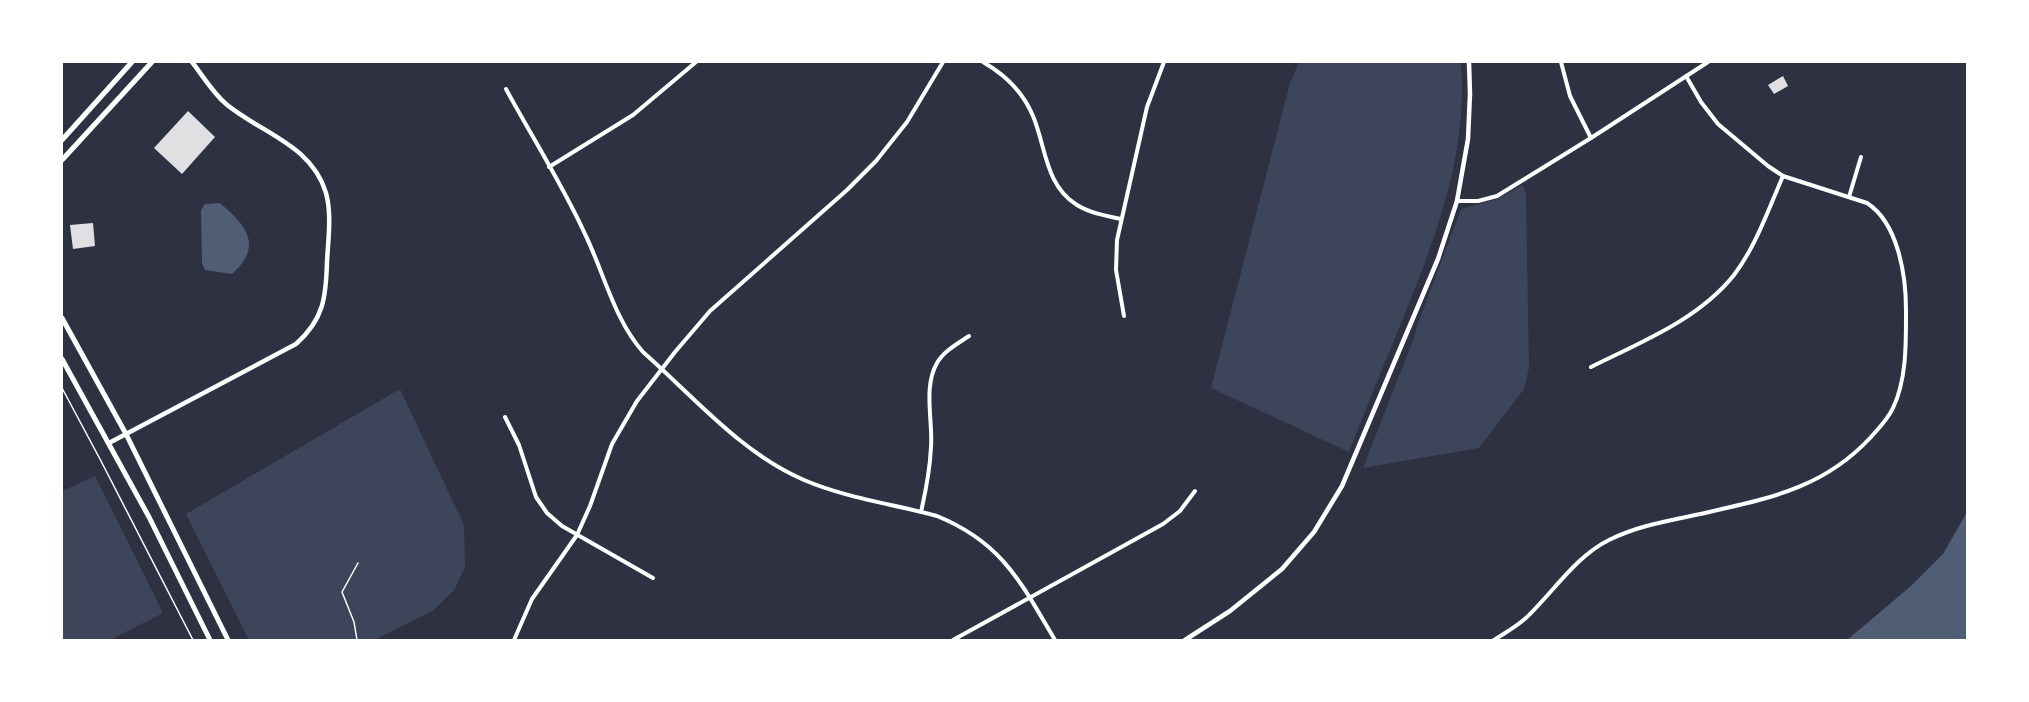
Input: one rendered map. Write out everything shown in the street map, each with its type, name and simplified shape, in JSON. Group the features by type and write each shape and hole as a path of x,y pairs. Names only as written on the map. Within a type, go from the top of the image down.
{"main road":[{"path":"62,140 132,62"},
{"path":"62,160 152,62"},
{"path":"62,318 126,434 228,640"},
{"path":"62,358 149,517 210,640"}],"street":[{"path":"109,443 296,344 319,316 326,294 328,201 317,174 298,151 227,104 208,85 192,62"},
{"path":"549,167 633,115 696,62"},
{"path":"514,640 532,599 577,535 620,427 662,368 694,328 727,295 847,190 876,161 907,122 943,62"},
{"path":"983,62 1003,76 1025,102 1038,130 1051,175 1062,193 1089,211 1121,219"},
{"path":"1124,316 1116,270 1117,240 1146,107 1164,62"},
{"path":"1185,640 1230,611 1282,569 1329,510 1351,466 1433,269 1457,201 1468,139 1469,62"},
{"path":"1561,62 1570,96 1591,138"},
{"path":"1457,201 1478,201 1497,196 1708,62"},
{"path":"1494,640 1531,613 1590,551 1609,540 1645,526 1764,500 1817,480 1849,458 1884,421 1893,409 1898,395 1905,358 1906,303 1903,274 1893,235 1887,222 1875,208 1849,197 1783,176 1758,159 1718,124 1701,102 1686,76"},
{"path":"506,89 584,232 627,331 643,352 750,449 785,471 824,488 953,522 982,540 1006,563 1030,597 1055,640"},
{"path":"1849,197 1861,158"},
{"path":"1591,367 1672,326 1708,300 1734,274 1754,241 1783,176"},
{"path":"921,512 932,445 931,381 933,372 943,355 969,336"},
{"path":"505,417 519,445 541,506 554,521 653,578"},
{"path":"953,640 1163,524 1180,511 1195,491"}],"path":[{"path":"62,388 102,461 192,640"},
{"path":"357,640 354,622 342,592 358,563"}],"shaded area":[{"path":"1299,62 1461,62 1460,130 1447,195 1427,258 1349,452 1211,388 1290,83"},
{"path":"1523,185 1526,195 1529,368 1524,389 1479,448 1363,468 1461,209 1497,199"},
{"path":"220,203 238,220 248,237 247,254 232,274 205,270 202,263 201,210 205,204"},
{"path":"400,389 464,525 465,567 454,590 434,610 374,640 249,640 186,514"},
{"path":"95,476 163,613 110,640 62,640 62,491"},
{"path":"1967,512 1967,640 1847,640 1911,586 1943,554"}],"building":[{"path":"1783,76 1788,86 1774,94 1768,85"},
{"path":"188,111 215,137 182,174 154,148"},
{"path":"93,223 95,246 73,249 70,225"}]}
